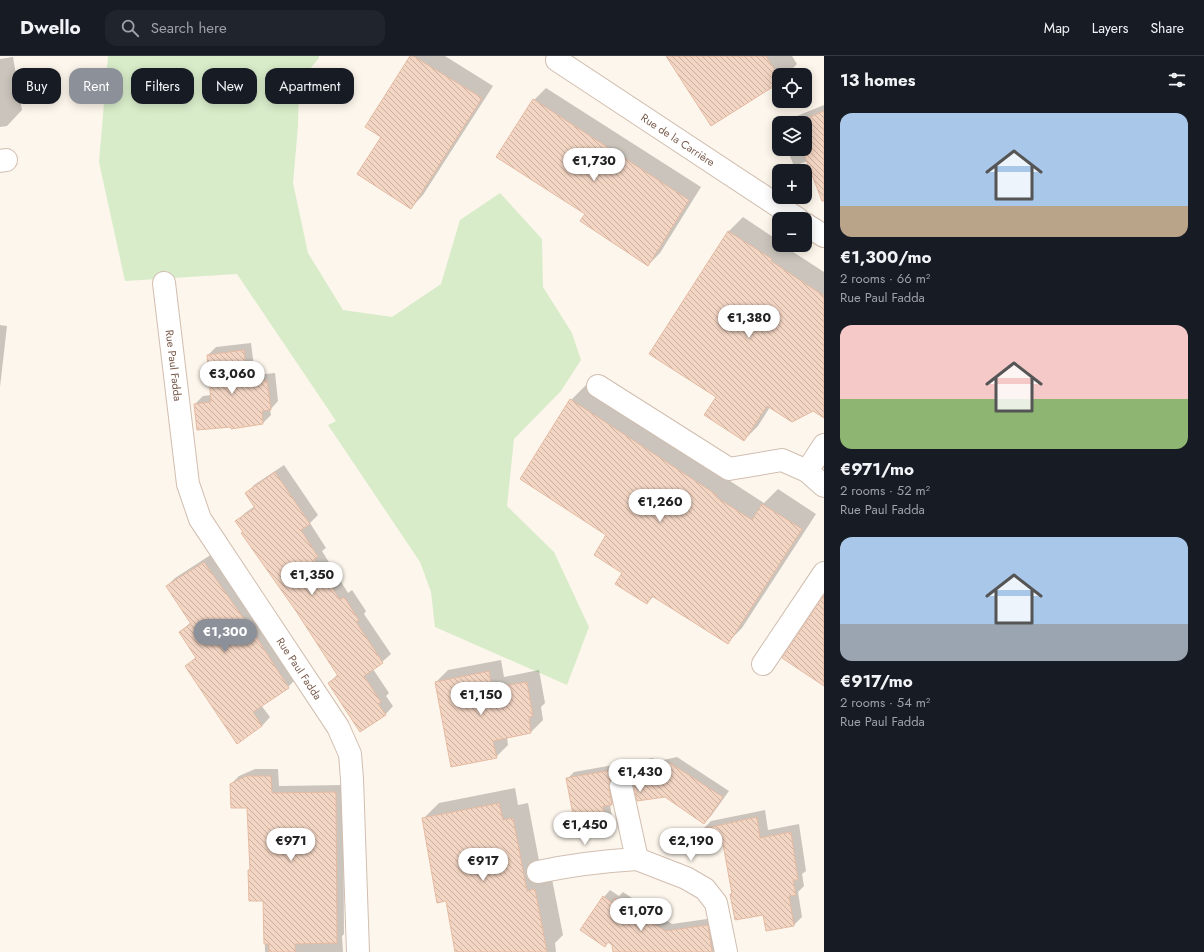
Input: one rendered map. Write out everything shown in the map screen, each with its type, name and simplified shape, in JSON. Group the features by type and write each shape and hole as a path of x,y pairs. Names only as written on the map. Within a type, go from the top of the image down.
{"street":[{"name":"Rue de la Carrière","path":"557,60 787,212"},
{"path":"812,228 824,236"},
{"name":"Rue Paul Fadda","path":"164,283 188,484 200,518 338,727 350,754 358,952"},
{"path":"598,386 729,469 782,460 807,471 824,486"},
{"path":"807,471 824,445"},
{"path":"763,664 824,573"},
{"path":"621,786 638,859"},
{"path":"538,872 572,865 613,860 638,859 686,878 706,889 716,903 726,952"}],"green space":[{"path":"108,56 319,56 311,68 265,68 265,104 298,104 293,183 308,253 343,310 392,317 441,284 460,220 500,193 542,239 543,287 572,333 581,360 561,391 514,439 507,506 554,552 589,627 567,685 435,627 431,592 420,562 328,425 336,421 237,274 125,281 99,162 104,104 123,104 123,68 107,68"}],"building":[{"path":"410,56 413,56 482,98 411,209 357,174 381,137 365,127"},
{"path":"666,56 766,56 773,68 772,68 772,87 711,126"},
{"path":"533,99 689,200 648,266 580,221 585,214 496,157"},
{"path":"824,111 824,201 822,201 812,175 812,164 808,164 805,156 812,156 812,116"},
{"path":"728,231 772,259 771,261 824,296 824,418 813,411 792,422 767,406 744,441 704,415 716,397 649,354"},
{"path":"244,350 247,382 267,380 271,410 262,411 263,424 231,429 231,427 197,430 194,404 211,402 207,355"},
{"path":"570,399 717,495 716,497 752,520 762,504 802,529 728,644 652,596 647,604 615,584 622,573 594,555 606,535 520,479"},
{"path":"275,472 310,524 301,530 318,557 314,559 340,600 344,597 359,620 356,622 383,663 364,676 381,702 378,704 386,715 360,732 328,683 338,676 296,611 241,533 243,532 235,521 255,508 245,493"},
{"path":"204,562 251,629 289,688 253,712 262,726 237,744 185,666 196,658 179,632 191,624 166,586"},
{"path":"824,595 824,686 782,658"},
{"path":"489,671 492,688 527,682 533,716 529,717 531,733 493,741 497,758 451,767 435,682"},
{"path":"670,763 723,797 704,824 665,797 637,801 633,783 630,778 625,774 619,774 612,777 609,783 612,805 603,806 606,825 576,830 566,778 647,764 648,768"},
{"path":"246,776 271,776 272,793 336,792 337,943 295,944 295,952 269,952 269,944 264,944 263,901 249,901 248,870 250,870 247,808 231,808 230,784"},
{"path":"499,803 503,820 513,818 527,891 535,889 547,952 455,952 446,901 437,903 422,818"},
{"path":"757,817 760,838 791,832 798,880 793,880 796,895 789,896 794,926 766,931 763,915 735,920 723,844 702,829"},
{"path":"603,896 612,903 615,898 665,931 708,925 712,952 613,952 612,945 608,942 605,947 580,930"}]}
